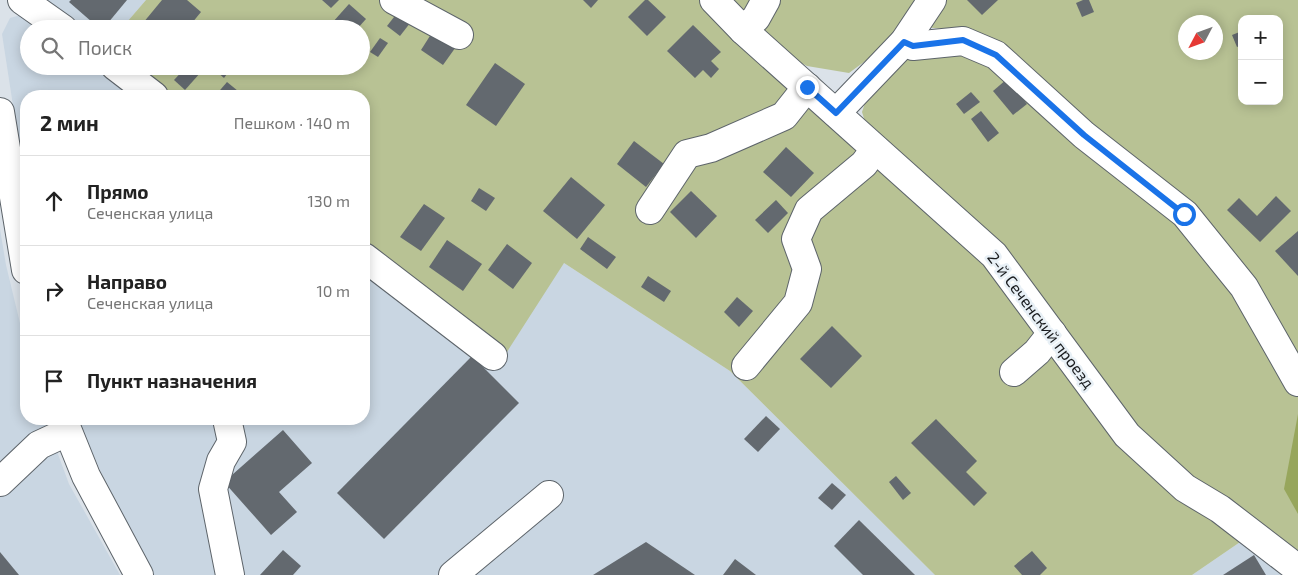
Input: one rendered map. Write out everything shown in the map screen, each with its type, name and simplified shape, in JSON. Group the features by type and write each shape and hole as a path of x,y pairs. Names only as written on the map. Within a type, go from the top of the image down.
{"street":[{"path":"22,0 50,20"},
{"path":"394,0 459,36"},
{"name":"2-й Сеченский проезд","path":"714,0 743,30 994,255 1127,434 1185,488 1220,509 1298,569"},
{"path":"743,30 756,18 766,0"},
{"path":"836,113 904,42 932,0"},
{"path":"904,42 913,46 963,40 996,55 1084,135 1184,214 1244,287 1298,382"},
{"path":"127,75 146,90"},
{"path":"650,210 687,154 711,148 784,116 807,87"},
{"path":"0,112 20,234"},
{"path":"746,366 798,303 807,269 796,240 809,210 864,164 875,149"},
{"path":"370,262 493,356"},
{"path":"1014,372 1037,352 1052,333"},
{"path":"228,425 232,442 221,462 214,489 230,575"},
{"path":"0,482 39,445 65,426 86,476 139,575"},
{"path":"453,575 550,495"}],"shaded area":[{"path":"41,0 146,0 129,20 69,20"},
{"path":"24,14 33,20 20,20 20,75 117,75 137,90 20,90 20,151 2,34 10,18"},
{"path":"0,229 6,265 20,323 20,425 47,425 69,484 120,575 0,575"},
{"path":"564,263 730,371 935,575 153,575 101,472 80,425 370,425 370,264"},
{"path":"1246,538 1291,575 1192,575"}],"green space":[{"path":"146,0 703,0 986,261 1045,340 1246,538 1192,575 935,575 730,371 564,263 505,355 370,251 370,90 163,90 144,75 370,75 370,20 129,20"},
{"path":"727,0 752,0 746,9 739,12"},
{"path":"780,0 1298,0 1298,360 1252,285 966,32 918,26 887,45 849,73 807,66 777,50 762,27"},
{"path":"926,51 993,59 1179,221 1238,291 1298,392 1298,561 1134,429 867,128 862,112 867,97 900,62"},
{"path":"1298,414 1298,514 1284,489"}],"building":[{"path":"71,0 127,0 110,20 90,20 69,2"},
{"path":"162,0 187,0 201,12 194,20 145,20"},
{"path":"322,0 339,0 331,8"},
{"path":"583,0 598,0 591,8"},
{"path":"645,0 648,0 666,17 647,36 628,17"},
{"path":"967,0 998,0 982,15"},
{"path":"1089,0 1094,12 1082,17 1076,3"},
{"path":"349,4 366,19 365,20 335,20"},
{"path":"401,8 414,18 400,36 387,26"},
{"path":"693,25 721,52 711,61 719,69 711,78 703,70 695,78 667,51"},
{"path":"435,28 458,44 443,65 421,50"},
{"path":"1238,33 1238,47 1237,47 1232,35"},
{"path":"380,38 388,43 378,57 370,52"},
{"path":"495,63 525,84 496,126 466,105"},
{"path":"179,75 198,75 185,90 174,80"},
{"path":"1007,79 1027,104 1013,115 993,91"},
{"path":"227,82 237,90 220,90"},
{"path":"971,92 980,102 964,114 956,104"},
{"path":"981,111 999,133 988,142 971,119"},
{"path":"634,141 664,164 646,187 617,164"},
{"path":"786,147 814,173 791,197 763,172"},
{"path":"571,177 605,205 577,239 543,211"},
{"path":"479,188 495,198 486,211 471,201"},
{"path":"691,191 717,216 696,238 670,212"},
{"path":"1276,196 1291,211 1260,242 1227,210 1239,198 1257,216"},
{"path":"776,200 788,213 768,233 755,220"},
{"path":"424,204 445,218 421,251 400,237"},
{"path":"1298,231 1298,276 1275,251"},
{"path":"588,237 616,257 607,269 580,249"},
{"path":"447,240 482,264 463,291 429,267"},
{"path":"507,244 532,263 513,289 488,270"},
{"path":"648,276 671,291 664,302 641,287"},
{"path":"737,297 753,311 739,327 724,312"},
{"path":"832,326 862,356 831,388 800,359"},
{"path":"472,356 519,403 384,539 337,493"},
{"path":"766,416 780,429 758,452 744,439"},
{"path":"936,419 977,461 966,472 987,493 974,506 911,443"},
{"path":"283,430 312,463 279,492 297,512 271,535 224,482"},
{"path":"896,476 911,493 903,500 889,482"},
{"path":"832,483 846,495 832,510 818,498"},
{"path":"859,520 915,575 863,575 834,546"},
{"path":"646,542 695,575 593,575"},
{"path":"283,550 301,566 293,575 260,575"},
{"path":"1032,551 1047,568 1040,575 1022,575 1014,566"},
{"path":"0,552 19,575 0,575"},
{"path":"1254,555 1266,575 1223,575"},
{"path":"735,559 756,575 723,575"}],"route":[{"path":"807,87 836,113 904,42 913,46 963,40 996,55 1084,135 1184,214"}]}
